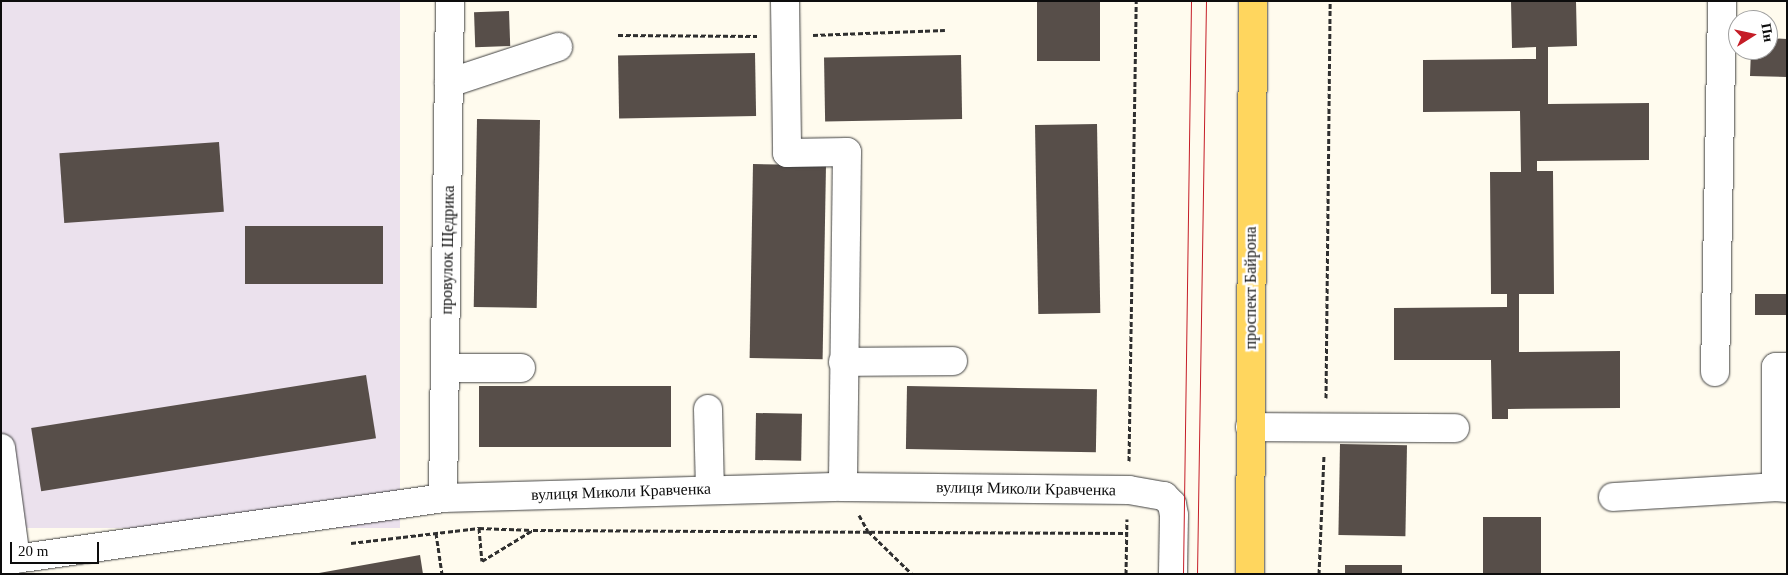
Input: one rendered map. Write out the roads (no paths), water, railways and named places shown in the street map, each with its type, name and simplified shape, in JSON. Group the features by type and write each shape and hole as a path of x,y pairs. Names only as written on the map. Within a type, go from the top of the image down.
{"main road":[{"name":"проспект Байрона","path":"1250,574 1253,1"}],"street":[{"name":"провулок Щедрика","path":"443,498 447,368 450,1"},
{"path":"785,1 786,152 847,152 843,487"},
{"path":"1715,372 1722,1"},
{"path":"449,83 558,47"},
{"path":"843,362 953,361"},
{"path":"1613,497 1781,487 1776,367 1787,367"},
{"path":"447,368 521,368"},
{"path":"708,410 710,489"},
{"path":"1250,427 1455,428"},
{"path":"1,448 8,560"},
{"name":"вулиця Миколи Кравченка","path":"8,560 443,498 710,489 843,487 1128,490 1164,496 1172,504 1174,515 1173,574"}],"tram line":[{"path":"1183,574 1191,1"},
{"path":"1197,574 1206,1"}]}
